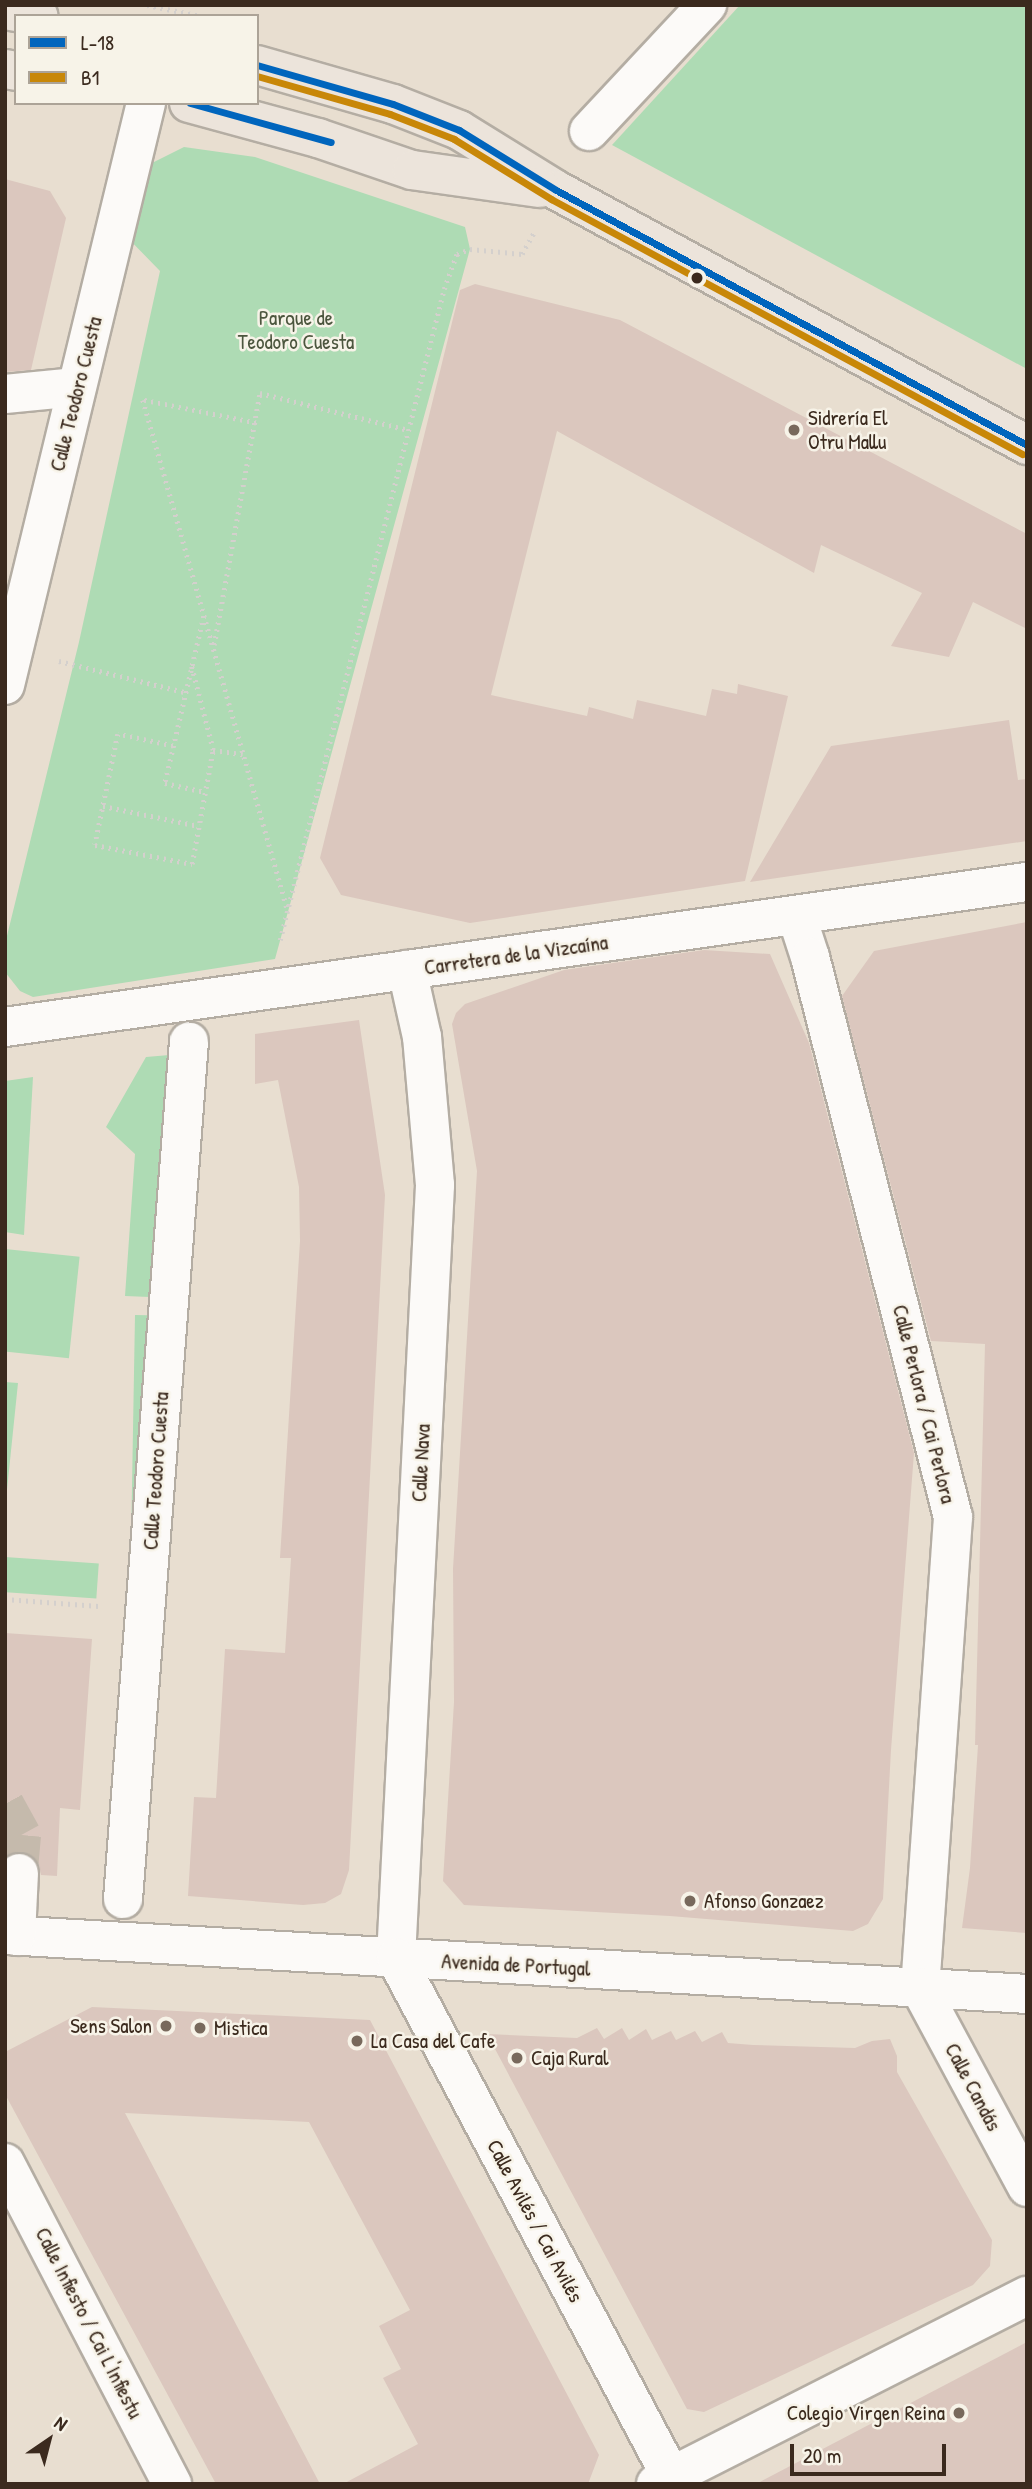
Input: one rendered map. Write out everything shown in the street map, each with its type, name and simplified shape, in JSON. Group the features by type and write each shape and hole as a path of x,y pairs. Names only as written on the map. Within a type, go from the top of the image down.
{"main road":[{"path":"5,10 27,14"},
{"path":"259,66 393,104 459,130 556,190 1027,444"},
{"path":"196,105 318,138 412,170 556,190"}],"street":[{"path":"589,131 707,5"},
{"name":"Calle Teodoro Cuesta","path":"10,667 146,105"},
{"path":"5,394 78,387"},
{"name":"Carretera de la Vizcaína","path":"5,1027 267,993 407,970 797,917 1027,882"},
{"name":"Calle Perlora / Cai Perlora","path":"797,917 814,970 953,1517 920,1988"},
{"name":"Calle Nava","path":"396,1958 435,1185 422,1037 407,970"},
{"name":"Calle Teodoro Cuesta","path":"122,1899 189,1042"},
{"path":"10,1936 19,1873"},
{"name":"Avenida de Portugal","path":"10,1936 1027,1994"},
{"name":"Calle Avilés / Cai Avilés","path":"396,1958 667,2481"},
{"name":"Calle Candás","path":"920,1988 1027,2187"},
{"name":"Calle Infiesto / Cai L'Infiestu","path":"5,2163 172,2484"},
{"path":"667,2481 1027,2296"}],"path":[{"path":"147,5 191,14"},
{"path":"267,993 258,966 275,959 444,289 457,254 470,249"},
{"path":"214,649 260,393 408,430"},
{"path":"256,423 143,400 288,911"},
{"path":"204,615 165,783 205,792"},
{"path":"173,746 118,734 95,845 192,864 213,750 191,665"},
{"path":"10,667 184,692"},
{"path":"213,750 243,754"},
{"path":"103,806 199,826"},
{"path":"5,1599 145,1609"}],"green space":[{"path":"740,5 1027,5 1027,369 612,145"},
{"name":"Parque de Teodoro Cuesta","path":"184,147 255,157 465,227 470,249 275,959 33,997 20,991 5,972 5,944 79,642 160,271 122,232 144,167"},
{"path":"193,1053 175,1298 125,1296 135,1154 106,1127 146,1057"},
{"path":"33,1077 24,1235 5,1232 5,1081"},
{"path":"5,1249 80,1257 69,1358 5,1352"},
{"path":"135,1315 174,1316 170,1545 131,1544"},
{"path":"5,1382 18,1383 5,1509"},
{"path":"5,1557 99,1564 96,1598 5,1592"}],"building":[{"path":"5,179 50,191 66,218 31,370 5,372"},
{"path":"475,284 620,320 1027,534 1027,629 973,602 949,657 891,646 922,593 821,545 814,573 557,431 491,695 587,716 589,707 633,719 637,700 706,716 712,689 737,694 738,684 788,696 745,881 470,923 341,895 320,858 460,290"},
{"path":"1009,720 1018,780 1027,779 1027,841 750,882 831,746"},
{"path":"1027,922 1027,1933 962,1928 970,1868 978,1745 975,1745 985,1344 931,1341 842,996 874,951"},
{"path":"704,950 770,954 809,1043 914,1453 891,1750 883,1899 868,1924 853,1931 670,1916 464,1905 443,1881 454,1702 453,1569 477,1171 452,1024 456,1013 465,1004 564,970"},
{"path":"359,1020 385,1195 349,1870 341,1894 325,1903 303,1905 188,1896 194,1797 216,1798 225,1649 285,1653 291,1558 280,1558 300,1241 299,1187 278,1080 255,1084 255,1034"},
{"path":"5,1633 92,1639 80,1810 60,1808 57,1876 41,1875 39,1864 30,1854 19,1851 5,1857"},
{"path":"92,2007 370,2020 599,2455 588,2484 343,2484 418,2444 383,2378 401,2369 379,2326 410,2310 309,2122 125,2113 320,2484 216,2484 5,2094 5,2052"},
{"path":"597,2028 604,2039 622,2028 629,2040 646,2029 652,2040 671,2031 676,2040 695,2031 702,2042 722,2032 728,2043 753,2045 855,2048 872,2041 890,2039 897,2056 897,2072 992,2240 990,2266 973,2285 791,2371 704,2412 687,2409 487,2034 577,2038"},
{"name":"Colegio Virgen Reina","path":"1027,2342 1027,2484 756,2484"}],"tunnel":[{"path":"5,1804 22,1835 19,1873"}],"transit line":[{"name":"L-18","path":"259,66 393,104 459,130 556,190 1027,445"},
{"name":"B1","path":"259,77 390,114 454,139 551,199 1022,454"},
{"name":"L-18","path":"197,105 331,142"}],"place":[{"name":"Sidrería El Otru Mallu","path":"794,430"},
{"name":"Afonso Gonzaez","path":"690,1901"},
{"name":"Sens Salon","path":"166,2026"},
{"name":"Mistica","path":"200,2028"},
{"name":"La Casa del Cafe","path":"357,2041"},
{"name":"Caja Rural","path":"517,2058"},
{"name":"Colegio Virgen Reina","path":"959,2413"}]}
